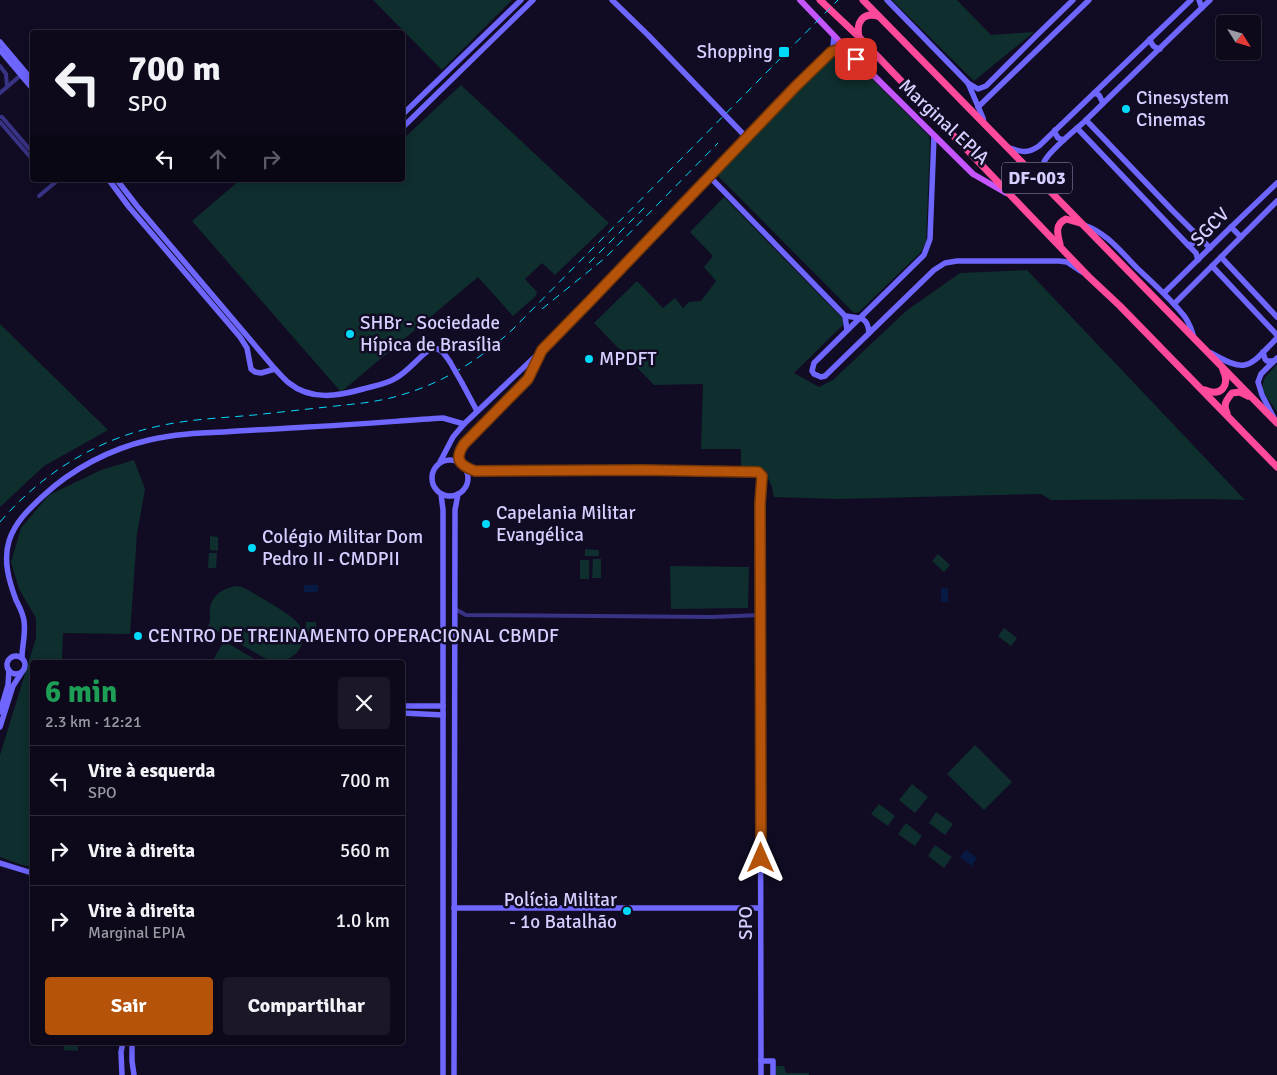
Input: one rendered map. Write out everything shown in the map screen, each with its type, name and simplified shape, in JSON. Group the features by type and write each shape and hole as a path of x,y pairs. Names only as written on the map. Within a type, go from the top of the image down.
{"highway":[{"name":"DF-003","path":"820,0 859,37 1088,276 1120,306 1277,467"},
{"name":"DF-003","path":"863,0 1276,422"},
{"path":"859,37 858,27 862,19 870,15 879,17"},
{"path":"1061,247 1057,230 1062,221 1066,219 1083,224"},
{"path":"1200,388 1214,393 1222,390 1226,384 1226,378 1220,365"},
{"path":"1228,416 1225,407 1226,400 1232,394 1240,392 1251,397"}],"main road":[{"name":"Marginal EPIA","path":"800,0 974,174 1010,195"}],"street":[{"path":"405,125 533,0"},
{"path":"612,0 746,137"},
{"path":"887,0 968,83 978,89 992,82 1073,0"},
{"path":"978,107 1089,0"},
{"path":"1005,146 1020,152 1029,152 1039,146 1191,0"},
{"path":"1200,0 1202,8"},
{"path":"1049,190 1044,175 1044,162 1046,158 1209,0"},
{"path":"405,112 517,4 521,12"},
{"path":"542,350 523,385 460,450 459,455 468,477 466,487 458,494 452,496 441,494 434,488 431,479 433,469 440,462 453,437 464,424 542,350 746,137 831,52 834,36"},
{"path":"1150,39 1154,47 1160,49"},
{"path":"0,42 30,78"},
{"path":"1143,46 1147,46 1151,50 1152,57"},
{"path":"831,52 845,47"},
{"path":"0,50 30,86"},
{"path":"0,66 6,74 7,87"},
{"path":"0,93 21,75"},
{"path":"992,82 998,88"},
{"path":"968,83 984,124"},
{"path":"1094,93 1101,97 1103,103"},
{"path":"0,117 30,150"},
{"path":"1086,120 1210,248"},
{"path":"0,122 30,157"},
{"path":"1077,128 1196,253 1198,260"},
{"path":"1085,136 1084,132 1087,129 1094,128"},
{"path":"1055,130 1054,133 1058,138 1064,140"},
{"path":"934,136 930,240 924,255 814,363 812,370 817,376 825,376 934,270 945,263 957,261 1059,261 1067,262 1088,276"},
{"path":"709,176 845,316 847,330"},
{"path":"39,196 56,182"},
{"path":"110,182 129,207 240,337 247,348 250,366 255,372 261,373 276,369"},
{"path":"119,182 287,382 303,392 314,394 334,395 349,393 394,379 432,348 439,349 450,362 477,411"},
{"name":"SGCV","path":"1164,294 1231,226 1277,183"},
{"name":"SGCV","path":"1174,304 1277,201"},
{"path":"1163,218 1169,215 1172,210"},
{"path":"1169,225 1172,219 1179,217"},
{"path":"1083,224 1092,227 1108,239 1174,304 1186,318 1193,330 1195,340"},
{"path":"1231,226 1241,237"},
{"path":"1188,245 1198,240 1198,236"},
{"path":"1221,257 1277,317"},
{"path":"1204,349 1238,366 1247,365 1263,352 1277,336 1212,266"},
{"path":"1189,269 1190,277 1198,280"},
{"path":"845,316 859,318 867,322 869,333"},
{"path":"1269,326 1275,327 1277,325"},
{"path":"249,358 258,352 261,353"},
{"path":"1263,352 1267,362 1275,360"},
{"path":"266,372 269,364 268,360"},
{"path":"1275,360 1261,374 1258,382 1262,396 1276,422"},
{"path":"513,376 523,385"},
{"path":"0,727 13,686 25,665 22,658 22,646 25,636 24,618 8,576 7,549 23,516 53,486 67,476 125,447 165,436 443,418 464,424"},
{"path":"440,462 450,459 463,465"},
{"name":"SPO","path":"463,465 475,471 642,470 758,472 762,476 760,504 761,1075"},
{"path":"468,477 475,471"},
{"path":"441,494 443,510 444,757 442,854 443,1075"},
{"path":"454,1075 454,573 455,510 458,494"},
{"path":"442,573 454,573"},
{"path":"455,609 466,615 702,617 761,615"},
{"path":"455,623 466,615"},
{"path":"0,712 8,685 9,670 7,666 9,660 15,656 22,646"},
{"path":"15,656 22,658"},
{"path":"9,670 15,674 22,672"},
{"path":"443,698 450,695 455,698"},
{"path":"406,706 443,706"},
{"path":"406,706 412,714"},
{"path":"405,713 443,715"},
{"path":"444,757 452,760 454,757"},
{"path":"442,854 452,851 454,855"},
{"path":"0,863 30,872"},
{"path":"454,908 760,908"},
{"path":"442,940 454,939"},
{"path":"442,983 446,986 454,983"},
{"path":"122,1045 122,1075"},
{"path":"132,1045 134,1075"},
{"path":"761,1060 773,1061 773,1075"}],"green space":[{"path":"373,0 512,0 442,70 405,32 405,30 403,30"},
{"path":"892,0 957,0 991,35 1034,32 974,81"},
{"path":"839,51 845,52 929,136 930,142 926,242 922,251 859,312 854,313 717,175"},
{"path":"461,85 609,223 555,275 542,263 525,279 537,292 536,296 513,316 478,277 341,392 192,221 238,182 405,182 405,137"},
{"path":"724,197 846,322 794,373 819,387 833,380 906,311 960,273 1027,270 1245,500 1051,500 1041,494 838,499 774,497 764,469 741,466 741,449 701,449 703,384 654,385 594,323 637,281 663,308 675,298 683,308 689,302 701,301 716,281 704,267 713,256 690,232"},
{"path":"0,324 108,430 44,466 0,507"},
{"path":"1277,364 1277,412 1262,390 1264,379"},
{"path":"134,460 145,489 137,534 130,634 63,633 62,660 30,660 30,867 0,857 0,755 36,638 36,618 19,589 11,562 21,528 49,495 101,470"},
{"path":"210,536 218,537 218,551 210,550"},
{"path":"585,549 599,550 599,556 585,556"},
{"path":"209,553 217,553 216,568 208,568"},
{"path":"938,554 950,565 944,572 932,561"},
{"path":"593,559 601,559 601,578 592,578"},
{"path":"580,560 589,560 589,579 580,579"},
{"path":"670,566 749,567 748,608 671,609"},
{"path":"242,587 294,619 302,630 303,636 298,651 286,660 268,660 208,626 210,607 214,598 228,588"},
{"path":"306,622 316,622 316,638 306,639"},
{"path":"1004,628 1017,638 1011,646 998,636"},
{"path":"224,641 256,660 213,660"},
{"path":"975,745 1012,782 984,810 947,774"},
{"path":"912,784 928,797 915,813 899,800"},
{"path":"879,804 895,816 888,826 871,814"},
{"path":"936,812 953,824 945,835 929,823"},
{"path":"906,823 922,836 915,846 898,834"},
{"path":"935,845 952,857 944,868 928,856"},
{"path":"64,1045 78,1045 78,1051 64,1050"},
{"path":"776,1066 784,1066 786,1073 809,1073 809,1075 776,1075"}],"water":[{"path":"304,585 318,585 318,592 304,592"},
{"path":"941,588 948,588 948,602 941,602"},
{"path":"966,850 977,858 972,866 960,857"}],"railway":[{"path":"0,522 33,489 52,474 92,449 136,432 182,422 382,400 417,390 461,369 513,329 838,0"},
{"path":"542,309 605,258 718,143"},
{"path":"589,263 645,207"}],"place":[{"name":"Shopping","path":"784,52"},
{"name":"Cinesystem Cinemas","path":"1126,109"},
{"name":"SHBr - Sociedade Hípica de Brasília","path":"350,334"},
{"name":"MPDFT","path":"589,359"},
{"name":"Capelania Militar Evangélica","path":"486,524"},
{"name":"Colégio Militar Dom Pedro II - CMDPII","path":"252,548"},
{"name":"CENTRO DE TREINAMENTO OPERACIONAL CBMDF","path":"138,636"},
{"name":"Polícia Militar - 1o Batalhão","path":"627,911"}],"route":[{"path":"761,858 760,504 762,476 760,473 590,470 475,471 465,467 460,462 459,455 464,444 528,379 542,350 796,86 831,52 845,47 856,59"}]}
